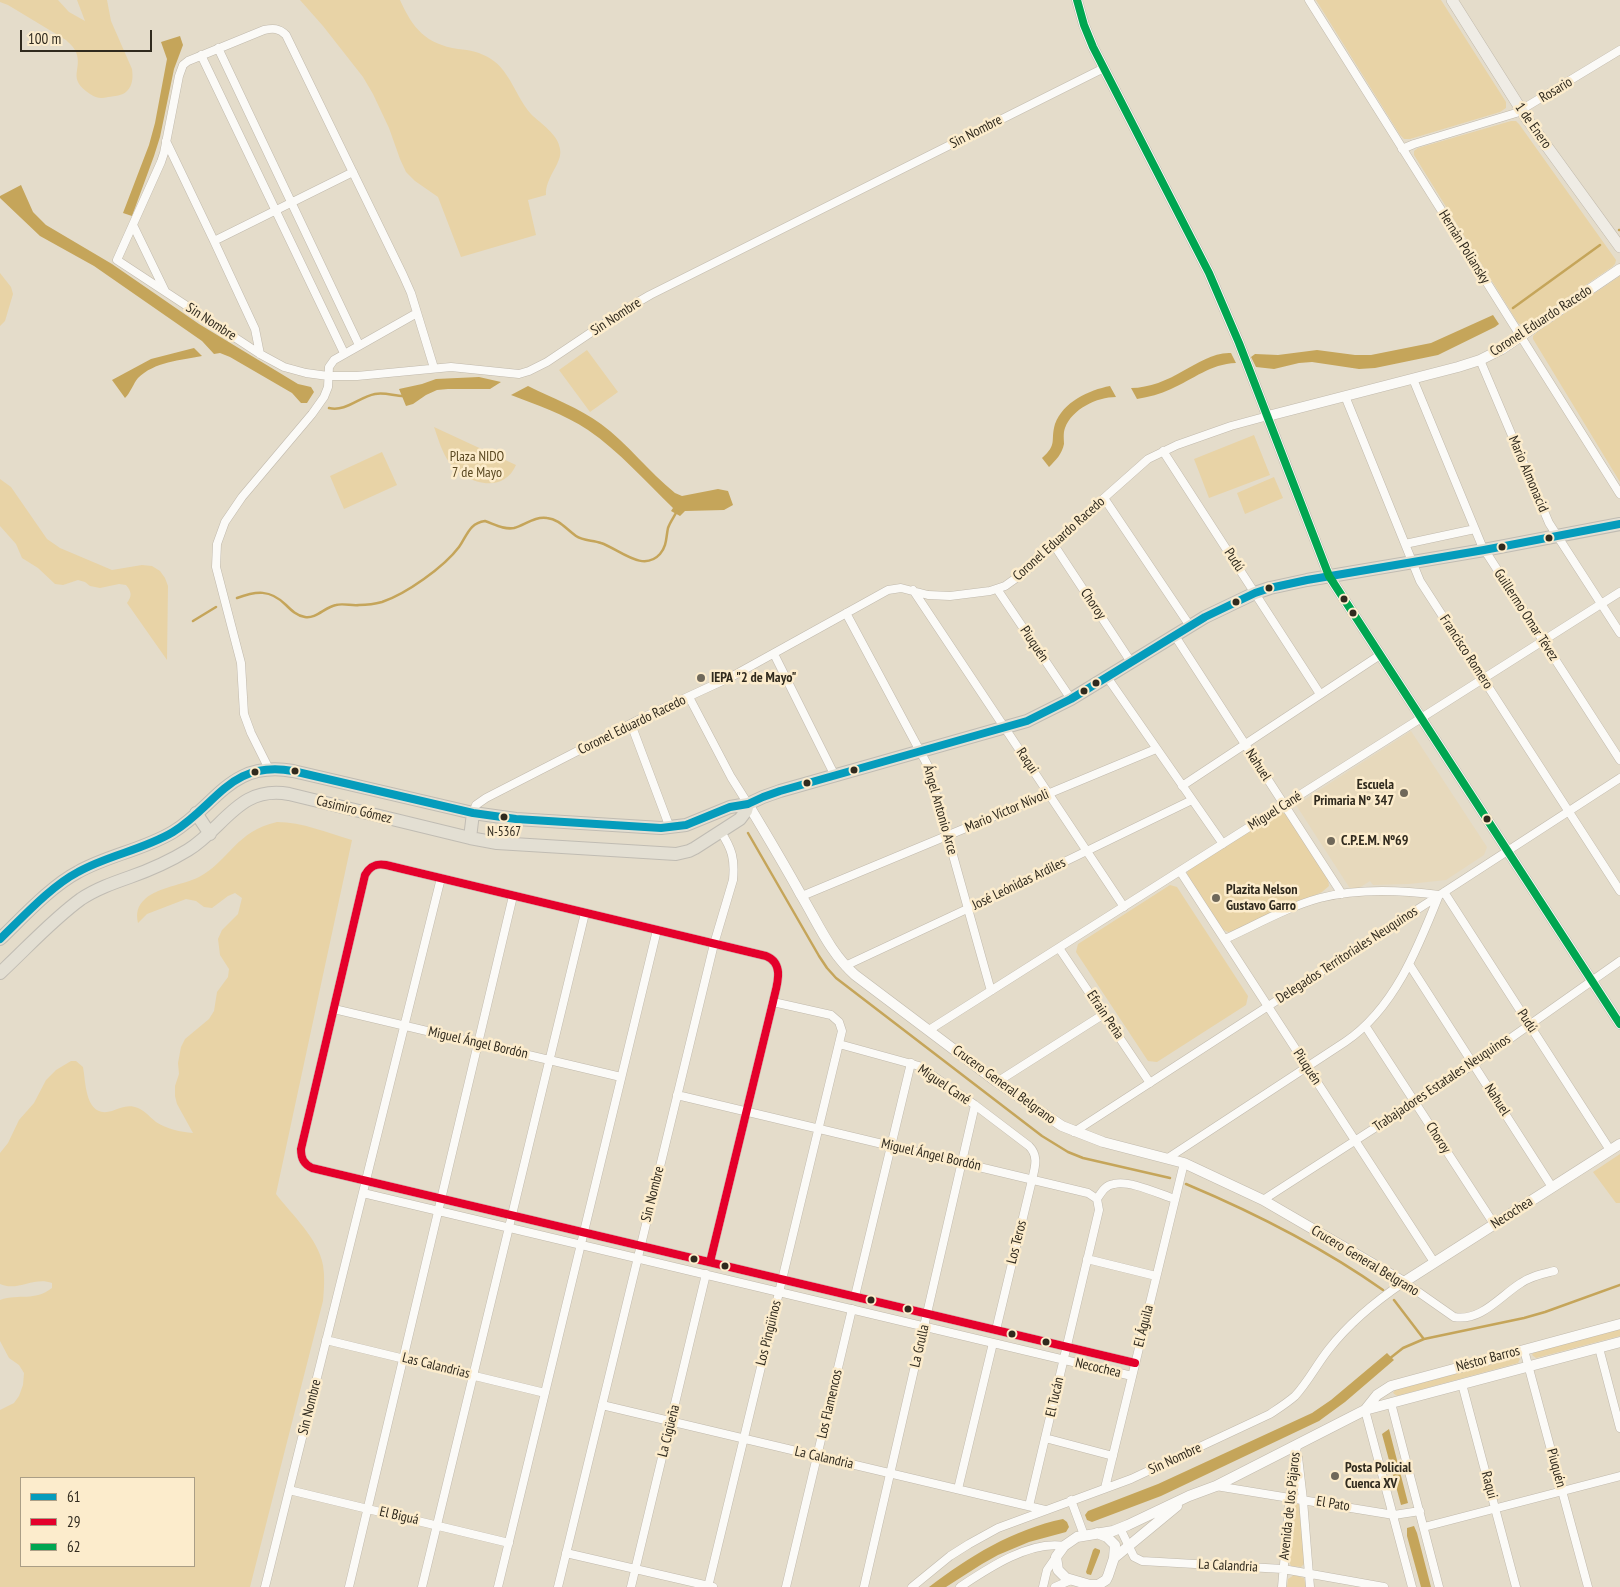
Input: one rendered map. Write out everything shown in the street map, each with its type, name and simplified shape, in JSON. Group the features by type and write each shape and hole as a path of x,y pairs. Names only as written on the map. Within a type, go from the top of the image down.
{"main road":[{"name":"1 de Enero","path":"1452,0 1522,110 1620,247"},
{"name":"Casimiro Gómez","path":"0,939 68,877 92,865 160,839 178,828 215,795 246,774 269,769 293,771 473,813 516,819 670,828 686,826 730,807 748,804 771,794 1038,717 1071,699 1190,626 1255,593 1289,583 1412,563 1620,524"},
{"name":"Casimiro Gómez","path":"0,974 67,910 84,898 100,889 175,857 210,834 246,801 267,792 278,792 470,838 511,844 676,854 688,851 740,820 748,804"},
{"path":"196,813 210,834"},
{"path":"470,838 473,813"}],"street":[{"path":"1077,0 1088,37 1210,273 1268,416 1329,576 1620,1024"},
{"name":"Hernán Poliansky","path":"1309,0 1620,494"},
{"path":"166,292 132,225 161,162 183,65 201,55 264,30 282,31 290,42 403,275 434,368"},
{"path":"218,48 359,345"},
{"name":"Rosario","path":"1402,149 1522,110 1620,50"},
{"path":"201,55 344,353"},
{"name":"Sin Nombre","path":"132,225 117,260 260,354 284,367 328,376 357,376 434,368 465,368 519,374 538,367 626,309 657,292 1104,68"},
{"path":"166,141 255,329 260,354"},
{"path":"214,241 353,172"},
{"name":"Coronel Eduardo Racedo","path":"473,813 476,805 483,800 631,724 721,683 888,590 901,588 928,595 950,596 997,589 1020,577 1141,464 1163,451 1231,426 1480,360 1502,349 1620,269"},
{"path":"269,769 244,714 241,663 216,567 217,544 226,522 237,503 321,401 328,386 331,363 344,353 417,313"},
{"name":"Mario Almonacid","path":"1480,360 1542,508 1620,633"},
{"name":"Guillermo Omar Tévez","path":"1413,379 1484,550 1620,760"},
{"name":"Francisco Romero","path":"1345,396 1412,563 1424,586 1620,892"},
{"name":"Pudú","path":"1163,451 1320,694"},
{"path":"1104,498 1190,626"},
{"path":"1405,544 1474,529"},
{"name":"Choroy","path":"1054,545 1132,662"},
{"name":"Piuquén","path":"997,589 1071,699"},
{"name":"Raqui","path":"914,590 1124,907"},
{"name":"Miguel Cané","path":"930,1030 1620,592"},
{"name":"Ángel Antonio Arce","path":"846,613 921,752 930,774 991,991"},
{"name":"Nahuel","path":"1174,636 1342,894"},
{"path":"774,654 835,776"},
{"path":"1182,786 1380,655"},
{"path":"1107,677 1222,844"},
{"name":"Crucero General Belgrano","path":"689,697 731,778 802,896 832,951 845,966 997,1082 1046,1116 1074,1132 1103,1142 1168,1158 1184,1164 1263,1200 1404,1282 1454,1317 1464,1318 1473,1316 1490,1306 1521,1282 1534,1276 1554,1271"},
{"path":"631,724 670,828"},
{"name":"Mario Víctor Nívoli","path":"802,896 1156,749"},
{"name":"Delegados Territoriales Neuquinos","path":"1074,1132 1620,778"},
{"name":"José Leónidas Ardiles","path":"845,966 1192,800"},
{"name":"Sin Nombre","path":"558,1587 714,944 733,880 734,869 731,847 721,832"},
{"path":"334,1009 365,875 371,867 381,864 766,956 774,961 777,964 778,976 773,1002 710,1262"},
{"name":"Piuquén","path":"1180,871 1434,1262"},
{"name":"Sin Nombre","path":"265,1587 441,878"},
{"path":"1168,1158 1308,1068 1366,1027 1388,998 1409,964 1441,894 1388,891 1342,894 1307,902 1225,939"},
{"name":"Pudú","path":"1441,894 1529,1024 1610,1150"},
{"path":"349,1587 513,896"},
{"path":"422,1587 585,913"},
{"path":"498,1587 657,930"},
{"name":"Efrain Peña","path":"1060,948 1150,1083"},
{"name":"Trabajadores Estatales Neuquinos","path":"1263,1200 1474,1064 1620,961"},
{"name":"Nahuel","path":"1409,964 1552,1187"},
{"name":"Los Pingüinos","path":"710,1587 842,1031 839,1022 831,1015 773,1002"},
{"name":"Miguel Ángel Bordón","path":"334,1009 621,1077"},
{"name":"Necochea","path":"334,1009 301,1149 303,1161 312,1168 1136,1363"},
{"path":"997,1082 1104,1014"},
{"name":"Choroy","path":"1366,1027 1494,1224"},
{"name":"Miguel Cané","path":"839,1044 911,1063 925,1070 975,1105 1029,1146 1035,1153"},
{"path":"856,1296 911,1063"},
{"name":"Miguel Ángel Bordón","path":"677,1095 1088,1193 1097,1199"},
{"name":"La Grulla","path":"864,1587 975,1105"},
{"name":"Necochea","path":"1404,1282 1620,1144"},
{"name":"Los Teros","path":"996,1330 1036,1162 1035,1153"},
{"name":"El Águila","path":"1105,1488 1184,1164"},
{"path":"1097,1199 1107,1187 1121,1183 1130,1184 1175,1199"},
{"name":"Necochea","path":"363,1193 1132,1376"},
{"name":"El Tucán","path":"1029,1506 1099,1210 1097,1199"},
{"path":"1087,1259 1156,1276"},
{"name":"La Cigüeña","path":"631,1587 706,1274"},
{"name":"Sin Nombre","path":"912,1587 950,1556 998,1528 1154,1469 1270,1414 1296,1394 1340,1335 1368,1308 1404,1282"},
{"name":"Los Flamencos","path":"786,1587 852,1309"},
{"name":"Néstor Barros","path":"1365,1410 1377,1395 1391,1386 1620,1324"},
{"name":"Las Calandrias","path":"326,1340 545,1393"},
{"name":"Néstor Barros","path":"1056,1557 1064,1546 1077,1537 1120,1528 1189,1496 1216,1486 1365,1410 1620,1342"},
{"path":"958,1489 993,1343"},
{"path":"1599,1348 1620,1428"},
{"name":"Piuquén","path":"1524,1350 1588,1587"},
{"name":"Raqui","path":"1462,1384 1516,1587"},
{"path":"1391,1403 1439,1587"},
{"name":"La Calandria","path":"602,1405 1045,1510"},
{"path":"1365,1410 1412,1587"},
{"path":"1045,1438 1113,1456"},
{"name":"Avenida de los Pájaros","path":"1282,1587 1297,1445"},
{"name":"Avenida de los Pájaros","path":"1297,1445 1310,1587"},
{"path":"1424,1527 1620,1476"},
{"name":"El Pato","path":"1216,1486 1394,1514 1420,1511"},
{"name":"El Biguá","path":"289,1490 509,1543"},
{"name":"Néstor Barros","path":"1071,1580 1090,1585 1103,1585 1114,1558 1189,1496"},
{"path":"1071,1500 1084,1535"},
{"name":"La Calandria","path":"1120,1528 1134,1557 1142,1561 1284,1569 1384,1587"},
{"path":"1097,1533 1103,1534 1112,1540 1115,1546 1114,1558"},
{"name":"Néstor Barros","path":"960,1587 990,1568 1024,1552 1048,1545 1064,1546"},
{"path":"566,1553 710,1587"},
{"path":"1056,1557 1058,1570 1062,1575 1071,1580"},
{"path":"1043,1587 1047,1570 1056,1557"},
{"path":"1055,1587 1071,1580"}],"shaded area":[{"path":"180,36 183,45 174,69 160,137 132,216 123,213 149,145 155,123 167,59 161,42"},
{"path":"21,185 33,212 46,225 112,264 199,324 298,384 311,387 314,392 307,403 301,403 292,393 230,357 220,353 214,354 202,341 94,266 40,236 0,198 0,196"},
{"path":"1493,315 1499,324 1495,327 1438,355 1375,368 1359,369 1312,362 1274,369 1256,367 1251,357 1255,354 1278,355 1317,350 1371,355 1431,343"},
{"path":"194,348 202,356 168,362 152,368 138,378 125,398 112,380 151,359"},
{"path":"1231,353 1236,363 1210,369 1163,392 1137,399 1131,388 1145,387 1158,383 1218,354"},
{"path":"479,377 501,382 490,389 437,390 406,406 399,389 436,379"},
{"path":"528,386 593,418 620,440 675,493 682,496 718,489 728,491 733,505 724,510 685,511 680,516 671,511 673,508 632,467 611,447 588,430 560,415 511,395"},
{"path":"1110,386 1116,397 1101,399 1086,405 1068,421 1064,430 1062,451 1049,467 1042,458 1052,446 1055,424 1064,409 1085,394"},
{"name":"Escuela Primaria N° 347","path":"1411,731 1487,847 1484,855 1446,880 1373,885 1370,881 1356,890 1351,890 1296,805"},
{"path":"1387,1353 1394,1360 1345,1402 1319,1421 1161,1496 1092,1522 1087,1520 1085,1515 1088,1511 1158,1484 1312,1413 1331,1400"},
{"path":"1389,1429 1408,1503 1401,1505 1382,1434"},
{"path":"1063,1519 1069,1527 1066,1532 1029,1542 998,1555 946,1587 929,1587 976,1555 1009,1537"},
{"path":"1414,1526 1431,1587 1421,1587 1407,1536 1407,1528"},
{"path":"1095,1548 1100,1550 1100,1552 1091,1575 1086,1572"}],"green space":[{"path":"0,0 58,0 69,12 85,21 77,0 107,0 111,21 132,69 132,81 129,89 121,95 103,98 90,94 83,88 77,78 78,58 74,48 66,40 0,2"},
{"path":"300,0 400,0 410,19 422,34 429,39 447,47 479,53 498,64 531,114 548,130 559,144 559,160 548,182 546,195 528,200 536,235 461,257 438,197 415,181 406,172 389,128 363,77"},
{"path":"1316,0 1441,0 1506,102 1506,108 1500,112 1410,139 1404,139"},
{"path":"1516,121 1519,124 1616,260 1612,267 1523,326 1518,323 1414,155 1414,151 1418,148"},
{"path":"0,273 11,287 13,294 5,321 0,326"},
{"path":"1620,276 1620,482 1533,339 1533,336"},
{"path":"587,350 618,392 590,412 559,370"},
{"name":"Plaza NIDO 7 de Mayo","path":"434,427 516,465 510,475 501,481 482,483 472,479 462,474 447,459"},
{"path":"1254,435 1270,475 1209,498 1194,459"},
{"path":"382,452 397,485 344,509 330,476"},
{"path":"1274,477 1283,498 1245,514 1237,493"},
{"path":"0,479 11,487 47,539 60,548 112,570 142,565 152,566 160,571 168,586 167,660 127,603 131,594 126,585 119,584 100,588 90,586 78,580 63,585 55,584 38,568 22,558 16,544 0,526"},
{"path":"1278,811 1287,816 1328,879 1329,886 1322,892 1235,931 1228,932 1222,929 1188,877 1188,869"},
{"path":"277,822 286,822 315,828 352,840 276,1194 304,1227 316,1245 323,1265 323,1301 250,1587 0,1587 0,1410 14,1403 19,1396 23,1385 24,1373 19,1365 9,1358 0,1341 0,1300 39,1295 52,1288 52,1283 39,1281 13,1286 0,1284 0,1153 8,1143 19,1120 34,1103 46,1080 56,1070 71,1061 76,1061 83,1067 88,1098 96,1110 103,1112 112,1111 131,1106 143,1111 165,1127 193,1133 177,1104 175,1096 181,1047 185,1039 209,1019 214,1011 217,992 228,977 229,969 220,955 218,939 222,930 238,914 242,898 235,893 212,908 204,907 196,901 186,899 147,914 138,923 138,910 140,904 150,895 193,880 210,870 242,839 263,826"},
{"path":"1170,885 1177,887 1248,996 1246,1005 1157,1062 1148,1061 1076,952 1078,944"},
{"path":"1620,1154 1620,1203 1616,1203 1593,1172"},
{"path":"1620,1329 1620,1336 1536,1358 1532,1355 1534,1352"},
{"path":"1517,1357 1520,1359 1518,1363 1397,1396 1393,1393 1395,1390"},
{"path":"1296,1502 1300,1504 1305,1563 1301,1567 1291,1566 1289,1561 1293,1506"},
{"path":"1294,1575 1304,1578 1306,1587 1287,1587 1288,1579"}],"waterway":[{"path":"1513,308 1600,245"},
{"path":"329,408 341,408 375,394 404,396"},
{"path":"237,598 257,593 268,594 280,600 297,614 309,617 336,605 365,605 382,602 402,593 434,571 459,547 475,524 485,521 503,527 514,528 538,518 551,519 559,522 579,538 601,543 631,558 646,561 653,559 662,551 668,528 677,511"},
{"path":"193,621 216,607"},
{"path":"748,833 819,956 836,978 1042,1136 1068,1152 1083,1158 1170,1178"},
{"path":"1186,1184 1288,1232 1336,1259 1383,1290"},
{"path":"1389,1359 1403,1348 1424,1339 1524,1318 1620,1285"},
{"path":"1394,1300 1423,1338"}],"transit line":[{"name":"62","path":"1077,0 1093,47 1209,273 1239,343 1329,576 1620,1024"},
{"name":"61","path":"0,939 37,903 68,878 89,866 150,843 173,832 226,787 239,778 254,772 272,769 293,771 473,813 516,819 661,828 686,825 730,807 748,804 780,791 1027,721 1071,699 1205,617 1255,593 1270,588 1620,524"},
{"name":"29","path":"710,1262 777,983 778,970 776,964 766,956 386,865 379,864 371,867 365,875 301,1149 305,1163 312,1168 1135,1363"}],"place":[{"name":"IEPA \"2 de Mayo\"","path":"701,678"},
{"name":"Escuela Primaria N° 347","path":"1404,793"},
{"name":"N-5367","path":"504,817"},
{"name":"C.P.E.M. Nº69","path":"1331,841"},
{"name":"Plazita Nelson Gustavo Garro","path":"1216,898"},
{"name":"Posta Policial Cuenca XV","path":"1335,1476"}]}
